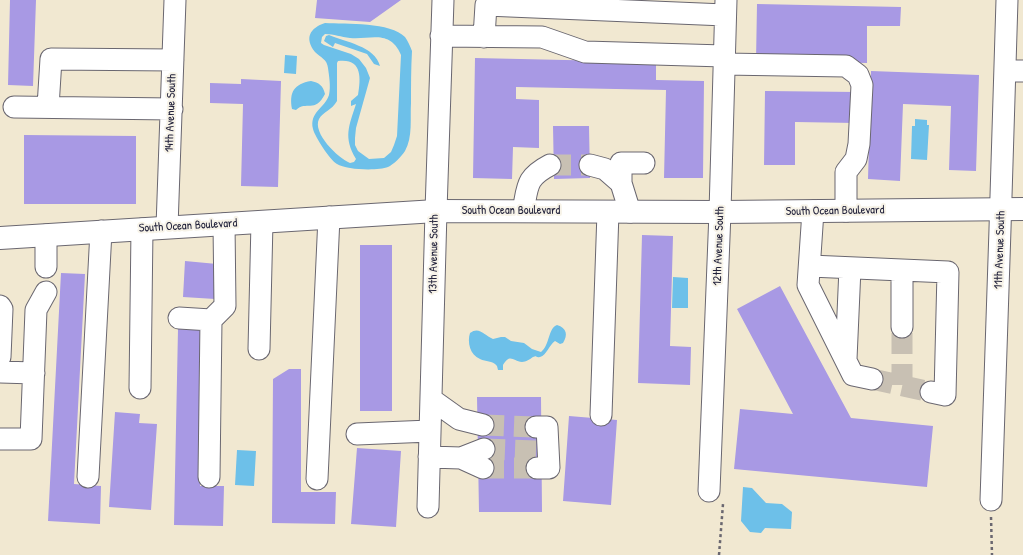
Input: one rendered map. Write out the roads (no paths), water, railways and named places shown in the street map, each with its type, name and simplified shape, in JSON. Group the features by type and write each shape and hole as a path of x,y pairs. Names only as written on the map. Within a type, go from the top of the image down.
{"main road":[{"name":"South Ocean Boulevard","path":"0,238 436,211 720,212 1023,209"}],"street":[{"name":"14th Avenue South","path":"167,227 175,0"},
{"name":"13th Avenue South","path":"428,507 443,0"},
{"name":"11th Avenue South","path":"991,500 1001,209 1014,71 1015,22 1007,0"},
{"path":"484,37 486,5 509,3 725,8"},
{"name":"12th Avenue South","path":"709,491 720,212 725,8"},
{"path":"441,36 542,37 585,52 846,66 858,75 862,85 859,144 856,159 846,172 846,211"},
{"path":"48,107 51,59 173,60"},
{"path":"14,106 172,109"},
{"path":"630,212 621,183 621,163 644,163"},
{"path":"523,211 528,183 538,171 550,165"},
{"path":"590,165 605,169 621,183"},
{"path":"813,211 808,285 853,374 872,379"},
{"path":"601,415 608,212"},
{"path":"317,480 329,217"},
{"path":"259,349 262,222"},
{"path":"209,477 211,320 225,306 224,224"},
{"path":"140,388 142,229"},
{"path":"88,477 101,231"},
{"path":"46,235 46,267"},
{"path":"810,266 948,272 945,395 932,392"},
{"path":"846,361 850,268"},
{"path":"902,270 902,327"},
{"path":"0,439 31,439 36,310 46,292"},
{"path":"0,357 1,308 36,310"},
{"path":"179,318 211,320"},
{"path":"0,372 34,373"},
{"path":"431,399 458,420 483,425"},
{"path":"536,427 547,427 541,457"},
{"path":"357,434 430,431"},
{"path":"429,457 484,458"}],"water":[{"path":"325,23 379,26 398,32 405,37 409,44 412,51 411,127 408,146 400,158 388,167 362,169 341,166 334,162 314,133 312,123 313,118 327,99 330,88 327,65 315,52 309,38 312,31","holes":["325,34 350,38 372,37 385,39 391,42 401,55 397,136 391,152 384,158 369,159 358,151 355,145 356,128 370,78 366,68 359,59 351,54 321,43 322,37","338,61 346,61 356,66 360,82 358,95 351,101 351,106 356,104 349,125 348,138 356,159 354,162 350,163 339,156 327,144 319,131 318,125 319,119 333,107 337,101"]},
{"path":"329,35 366,49 377,59 380,66 374,64 367,54 335,43 333,47 324,41 326,36"},
{"path":"285,55 297,56 296,74 284,73"},
{"path":"311,81 322,86 325,94 321,100 318,104 303,106 296,110 292,109 291,98 294,90 300,84"},
{"path":"915,119 927,120 927,125 929,125 927,160 911,159 912,126 915,126"},
{"path":"673,277 688,278 688,308 672,308"},
{"path":"557,325 563,328 566,332 566,337 563,343 560,344 555,341 542,356 535,356 525,362 508,359 503,365 503,370 498,370 497,366 493,363 482,360 474,355 469,344 470,333 476,330 493,339 505,337 511,341 524,343 532,349 541,352 546,345 552,330"},
{"path":"237,450 256,451 254,486 235,485"},
{"path":"743,487 752,488 766,503 782,504 792,512 791,529 765,528 761,533 750,532 741,521"}],"tunnel":[{"path":"550,165 590,165"},
{"path":"902,327 902,385"},
{"path":"872,379 931,392"},
{"path":"483,425 536,427"},
{"path":"484,449 538,451"},
{"path":"483,468 537,468"}]}
